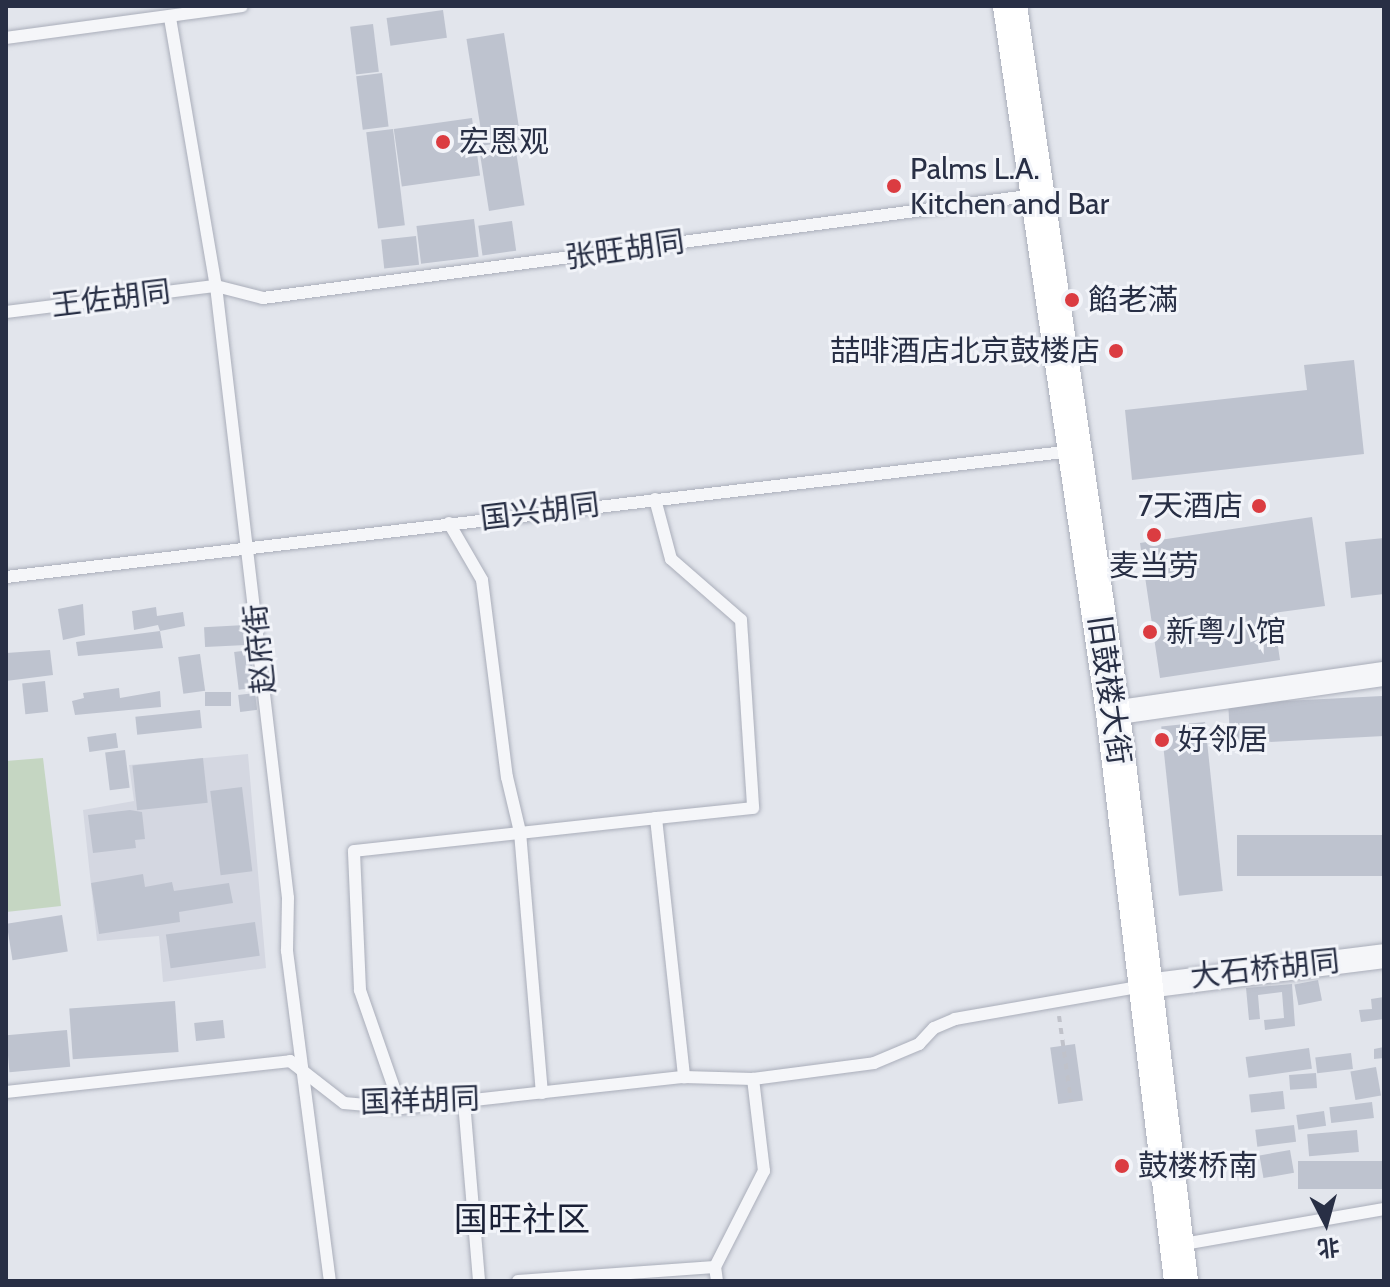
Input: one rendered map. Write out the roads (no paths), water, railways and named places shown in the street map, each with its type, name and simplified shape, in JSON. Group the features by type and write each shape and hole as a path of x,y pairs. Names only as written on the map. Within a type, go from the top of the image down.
{"main road":[{"name":"旧鼓楼大街","path":"1010,6 1035,195 1113,713 1181,1281"}],"street":[{"path":"1113,713 1384,674"},
{"name":"大石桥胡同","path":"1147,986 1384,956"}],"lane":[{"path":"6,38 242,6"},
{"name":"赵府街","path":"170,18 216,286 249,546 288,898 287,951 307,1075 330,1281"},
{"name":"张旺胡同","path":"216,286 263,298 1035,195"},
{"name":"王佐胡同","path":"6,312 216,286"},
{"name":"国兴胡同","path":"6,577 1075,451"},
{"path":"401,1108 360,990 354,851 753,808 741,620 671,559 655,499"},
{"path":"449,523 482,580 507,777 520,832 542,1093"},
{"path":"656,818 684,1077"},
{"name":"国祥胡同","path":"6,1092 290,1061 344,1103 401,1108 684,1077 753,1079 874,1063 919,1044 934,1028 955,1019 1147,986"},
{"path":"717,1281 715,1267 764,1171 753,1079"},
{"path":"464,1102 479,1281"},
{"path":"1176,1245 1384,1209"},
{"path":"518,1281 715,1267"}],"place":[{"name":"宏恩观","path":"443,142"},
{"name":"Palms L.A. Kitchen and Bar","path":"894,186"},
{"name":"餡老滿","path":"1072,300"},
{"name":"喆啡酒店北京鼓楼店","path":"1116,351"},
{"name":"7天酒店","path":"1259,506"},
{"name":"麦当劳","path":"1154,535"},
{"name":"新粤小馆","path":"1150,632"},
{"name":"好邻居","path":"1162,740"},
{"name":"鼓楼桥南","path":"1122,1166"}],"district":[{"name":"国旺社区","path":"522,1220"}]}
